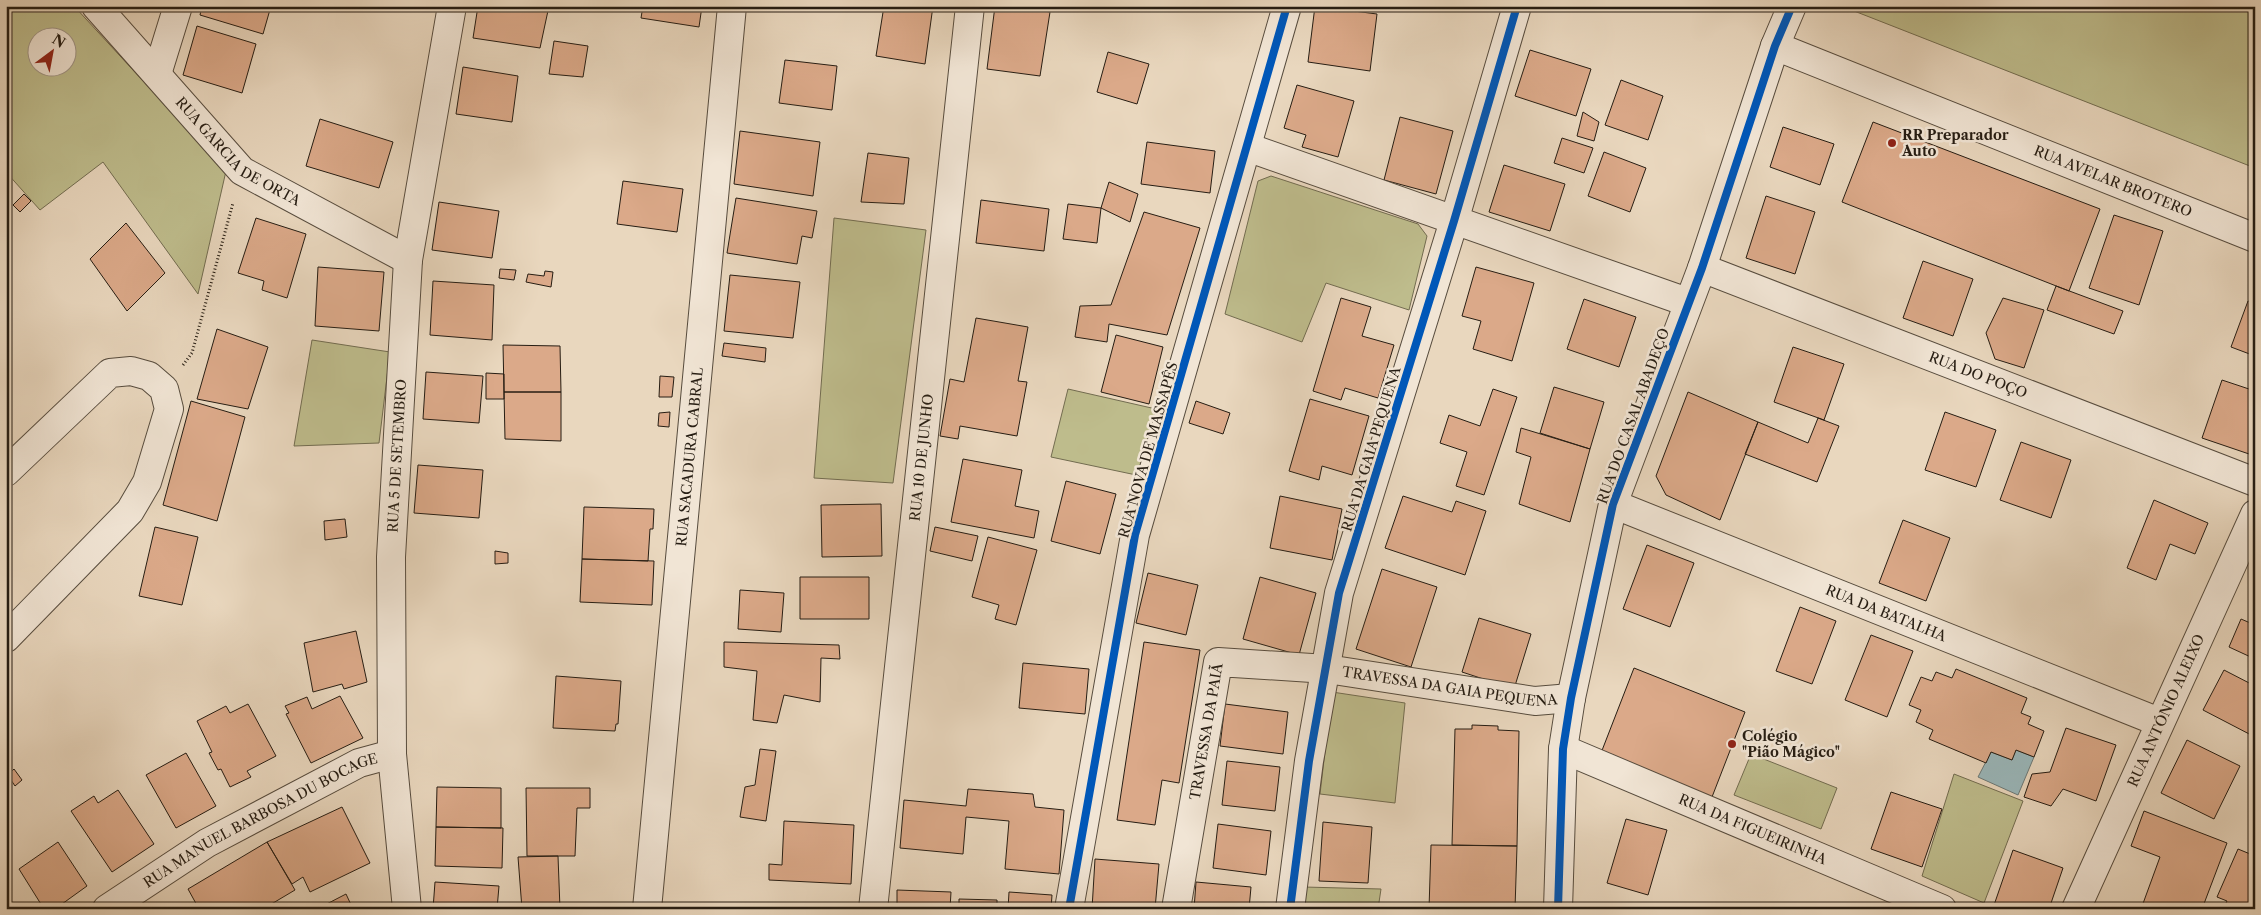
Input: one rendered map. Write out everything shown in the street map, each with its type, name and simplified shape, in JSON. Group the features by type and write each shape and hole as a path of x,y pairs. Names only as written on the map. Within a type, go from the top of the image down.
{"street":[{"name":"RUA GARCIA DE ORTA","path":"96,6 242,171 408,260"},
{"path":"157,74 178,6"},
{"name":"RUA 5 DE SETEMBRO","path":"407,909 392,754 391,557 408,260 452,6"},
{"name":"RUA SACADURA CABRAL","path":"647,909 732,6"},
{"name":"RUA 10 DE JUNHO","path":"873,909 970,6"},
{"name":"RUA NOVA DE MASSAPÊS","path":"1069,909 1136,535 1287,6"},
{"name":"RUA DA GAIA PEQUENA","path":"1290,909 1309,761 1327,669 1339,593 1454,221 1517,6"},
{"name":"RUA DO CASAL ABADEÇO","path":"1558,909 1563,749 1571,698 1613,504 1702,268 1775,46 1792,6"},
{"name":"RUA AVELAR BROTERO","path":"1775,46 2255,238"},
{"path":"1247,147 1688,302"},
{"name":"RUA DO POÇO","path":"1702,268 2255,482"},
{"path":"6,472 110,373 131,371 149,376 164,390 169,409 147,482 130,511 6,638"},
{"name":"RUA DA BATALHA","path":"1613,504 2159,722"},
{"name":"RUA ANTÓNIO ALEIXO","path":"2076,909 2159,722 2255,514"},
{"name":"TRAVESSA DA PAIÃ","path":"1176,909 1218,662 1327,669"},
{"name":"TRAVESSA DA GAIA PEQUENA","path":"1327,669 1535,700 1571,698"},
{"name":"RUA DA FIGUEIRINHA","path":"1563,749 1942,909"},
{"name":"RUA MANUEL BARBOSA DU BOCAGE","path":"107,909 207,843 359,763 392,754"}],"path":[{"path":"164,390 192,353 242,171"}],"shaded area":[{"path":"6,6 74,6 226,171 198,294 103,162 40,210 6,172"},
{"path":"1850,6 2255,6 2255,168 1849,9"},
{"path":"1271,176 1418,224 1427,236 1409,310 1326,283 1302,342 1225,314 1258,181"},
{"path":"834,218 926,230 893,483 814,478"},
{"path":"312,340 390,352 379,443 294,446"},
{"path":"1068,389 1156,409 1141,476 1051,457"},
{"path":"1332,692 1405,703 1395,803 1320,794"},
{"path":"1751,754 1837,788 1821,829 1734,795"},
{"path":"1954,774 2023,801 1984,903 1922,876"},
{"path":"1304,887 1381,889 1378,909 1304,909"}],"water":[{"path":"2016,750 2034,757 2018,795 1978,777 1991,752 2012,760"}],"building":[{"path":"202,6 271,6 263,34 200,15"},
{"path":"478,6 549,6 540,48 473,38"},
{"path":"643,6 702,6 699,27 641,18"},
{"path":"884,6 933,6 925,64 876,56"},
{"path":"995,6 1014,6 1050,12 1040,76 987,69"},
{"path":"1315,6 1377,14 1370,71 1308,62"},
{"path":"197,26 256,44 242,93 183,75"},
{"path":"554,41 588,46 583,77 549,74"},
{"path":"1530,50 1591,69 1576,116 1515,96"},
{"path":"1108,52 1149,64 1137,104 1097,92"},
{"path":"785,60 837,66 832,110 779,103"},
{"path":"463,67 518,76 512,122 456,114"},
{"path":"1621,80 1663,96 1648,140 1605,125"},
{"path":"1297,85 1354,101 1338,157 1302,147 1306,135 1284,128"},
{"path":"1583,112 1599,122 1594,141 1577,136"},
{"path":"1400,117 1453,131 1436,194 1384,180"},
{"path":"320,119 393,142 379,188 306,166"},
{"path":"1873,122 2100,209 2069,291 1842,202"},
{"path":"1783,127 1834,144 1820,185 1770,167"},
{"path":"740,131 820,142 813,196 734,184"},
{"path":"1562,138 1593,148 1584,173 1554,163"},
{"path":"1147,142 1215,151 1210,193 1141,184"},
{"path":"1604,152 1646,168 1630,212 1588,196"},
{"path":"868,153 909,158 904,204 861,202"},
{"path":"1504,165 1565,184 1550,231 1489,212"},
{"path":"623,181 683,189 677,232 617,224"},
{"path":"1109,182 1138,194 1130,222 1101,208"},
{"path":"24,194 31,201 20,212 13,205"},
{"path":"1766,196 1815,212 1795,274 1746,258"},
{"path":"736,198 817,211 812,238 802,236 797,264 727,253"},
{"path":"981,200 1049,209 1044,251 976,243"},
{"path":"439,202 499,211 492,258 432,250"},
{"path":"1068,204 1101,208 1097,243 1063,239"},
{"path":"1144,212 1200,228 1167,335 1109,324 1107,342 1075,337 1080,306 1111,305"},
{"path":"2114,215 2163,231 2139,305 2089,288"},
{"path":"256,218 306,234 287,298 262,290 264,281 238,273"},
{"path":"126,223 165,273 127,311 90,259"},
{"path":"1923,261 1973,279 1953,336 1903,318"},
{"path":"318,267 384,272 379,331 315,326"},
{"path":"1476,267 1534,283 1512,361 1473,349 1481,321 1462,316"},
{"path":"500,269 516,270 514,280 499,278"},
{"path":"545,271 553,272 551,287 526,282 528,274 544,276"},
{"path":"730,275 800,282 793,338 724,331"},
{"path":"433,281 494,285 492,340 430,335"},
{"path":"2056,286 2123,311 2114,334 2047,310"},
{"path":"1341,298 1371,307 1362,336 1394,345 1378,398 1345,388 1341,400 1313,391"},
{"path":"2003,298 2044,310 2024,368 1995,359 1986,333"},
{"path":"1584,299 1636,317 1619,367 1567,349"},
{"path":"2248,301 2255,303 2255,356 2231,347"},
{"path":"976,318 1028,327 1018,381 1027,382 1017,436 960,426 958,439 940,436 950,379 964,382"},
{"path":"217,329 268,347 248,409 197,399"},
{"path":"1116,335 1163,347 1149,404 1101,392"},
{"path":"724,343 766,348 765,362 722,356"},
{"path":"503,345 560,346 561,392 504,392"},
{"path":"1793,347 1844,364 1824,420 1774,402"},
{"path":"426,372 483,376 479,423 423,419"},
{"path":"486,373 504,374 504,399 486,399"},
{"path":"660,376 674,377 672,397 659,397"},
{"path":"2222,380 2255,391 2255,456 2202,438"},
{"path":"1554,387 1604,402 1590,449 1540,433"},
{"path":"1493,389 1517,397 1484,495 1456,486 1467,452 1440,443 1449,415 1480,426"},
{"path":"504,392 561,392 561,441 505,439"},
{"path":"1688,392 1758,422 1720,520 1666,495 1656,476"},
{"path":"1310,399 1369,416 1352,475 1322,466 1319,480 1289,471"},
{"path":"191,401 245,417 217,521 163,505"},
{"path":"1196,401 1230,413 1223,434 1189,423"},
{"path":"670,412 669,427 658,426 659,413"},
{"path":"1945,412 1996,430 1976,487 1925,470"},
{"path":"1818,418 1839,426 1817,482 1745,454 1758,422 1808,443"},
{"path":"1521,428 1590,449 1570,522 1519,504 1531,457 1516,452"},
{"path":"2021,442 2071,460 2051,518 2000,500"},
{"path":"963,459 1022,470 1015,506 1039,511 1034,538 951,522"},
{"path":"418,465 483,470 479,518 414,513"},
{"path":"1066,481 1116,494 1100,554 1051,541"},
{"path":"1280,496 1342,509 1332,560 1270,548"},
{"path":"1403,496 1452,512 1456,501 1486,511 1465,575 1385,548"},
{"path":"2154,500 2208,523 2195,554 2170,544 2156,580 2127,568"},
{"path":"881,504 882,556 822,557 821,505"},
{"path":"584,507 654,509 653,529 650,529 648,561 582,559"},
{"path":"345,519 347,537 325,540 324,521"},
{"path":"1903,520 1950,538 1926,601 1879,583"},
{"path":"155,527 198,537 182,605 139,596"},
{"path":"935,527 978,536 972,561 930,551"},
{"path":"988,537 1037,550 1016,625 995,619 999,605 972,597"},
{"path":"1647,545 1694,563 1670,627 1623,609"},
{"path":"495,551 508,553 508,563 495,564"},
{"path":"582,559 654,561 652,605 580,602"},
{"path":"1382,569 1437,587 1411,667 1356,649"},
{"path":"1148,573 1198,585 1186,635 1136,623"},
{"path":"800,577 869,577 869,619 800,619"},
{"path":"1260,577 1316,593 1299,655 1243,639"},
{"path":"740,590 784,593 781,632 738,629"},
{"path":"1800,607 1836,621 1812,684 1776,671"},
{"path":"1479,618 1531,634 1514,689 1462,672"},
{"path":"2241,619 2255,625 2255,659 2229,647"},
{"path":"356,631 367,682 344,689 342,684 313,692 304,643"},
{"path":"1871,635 1913,651 1887,717 1845,700"},
{"path":"724,642 839,645 840,659 821,658 820,702 784,695 777,723 753,720 757,671 724,667"},
{"path":"1144,642 1200,650 1179,783 1162,780 1155,825 1117,820"},
{"path":"1023,663 1089,669 1085,714 1019,708"},
{"path":"1634,668 1745,712 1712,797 1601,753"},
{"path":"1956,669 2027,698 2021,713 2031,717 2028,724 2044,731 2034,757 2016,750 2012,760 1991,752 1986,763 1929,739 1933,730 1916,722 1921,710 1909,705 1921,677 1932,681 1936,672 1952,678"},
{"path":"2224,670 2255,686 2255,737 2203,710"},
{"path":"556,676 621,681 618,724 616,724 615,731 553,728"},
{"path":"340,696 363,738 311,763 286,714 289,713 285,706 307,697 312,709"},
{"path":"248,704 276,756 247,771 251,777 230,787 221,769 218,770 209,753 212,752 197,721 226,706 230,713"},
{"path":"1225,704 1288,712 1283,754 1220,746"},
{"path":"1472,725 1498,726 1498,730 1519,731 1517,846 1452,845 1455,729 1472,729"},
{"path":"2066,728 2116,745 2096,801 2063,789 2051,806 2024,797 2032,774 2050,772"},
{"path":"2187,740 2240,766 2214,819 2161,793"},
{"path":"760,749 776,751 766,821 740,817 745,787 755,785"},
{"path":"186,753 216,806 176,828 146,775"},
{"path":"1227,761 1280,767 1275,811 1222,805"},
{"path":"14,769 22,780 15,786 11,780 6,785 6,777"},
{"path":"437,787 501,788 501,828 436,827"},
{"path":"526,788 590,788 590,808 577,808 575,856 527,856"},
{"path":"968,789 1033,794 1035,807 1064,810 1059,874 1005,869 1009,821 966,817 963,854 900,848 904,800 966,806"},
{"path":"118,790 154,844 112,872 71,811 94,796 98,803"},
{"path":"1891,792 1942,809 1922,867 1871,849"},
{"path":"342,807 370,863 310,892 303,877 292,884 267,842"},
{"path":"2144,811 2227,843 2202,909 2141,909 2160,857 2131,846"},
{"path":"1626,819 1667,830 1648,895 1607,883"},
{"path":"784,821 854,825 851,884 769,880 769,864 782,865"},
{"path":"1323,822 1372,827 1368,883 1319,881"},
{"path":"1218,824 1271,831 1266,875 1213,868"},
{"path":"436,827 503,828 502,868 435,866"},
{"path":"58,842 87,886 55,909 44,909 19,869"},
{"path":"267,842 295,890 263,909 199,909 188,889"},
{"path":"1431,845 1517,846 1515,909 1429,909"},
{"path":"2238,849 2255,856 2255,909 2223,909 2227,901 2217,897"},
{"path":"2013,850 2063,868 2049,909 1993,908"},
{"path":"558,856 560,909 522,909 518,857"},
{"path":"1095,859 1159,864 1155,909 1092,909"},
{"path":"435,882 499,886 497,909 433,909"},
{"path":"1196,882 1251,887 1249,909 1194,909"},
{"path":"897,890 951,892 950,909 897,909"},
{"path":"1009,892 1052,895 1051,909 1008,909"},
{"path":"346,894 353,909 317,909"},
{"path":"959,899 997,900 997,909 959,909"}],"cycle path":[{"path":"1069,909 1135,535 1287,6"},
{"path":"1290,909 1309,761 1339,593 1454,221 1517,6"},
{"path":"1558,909 1563,749 1571,698 1613,504 1702,268 1775,46 1792,6"}],"place":[{"name":"RR Preparador Auto","path":"1892,143"},
{"name":"Colégio \"Pião Mágico\"","path":"1732,744"}]}
